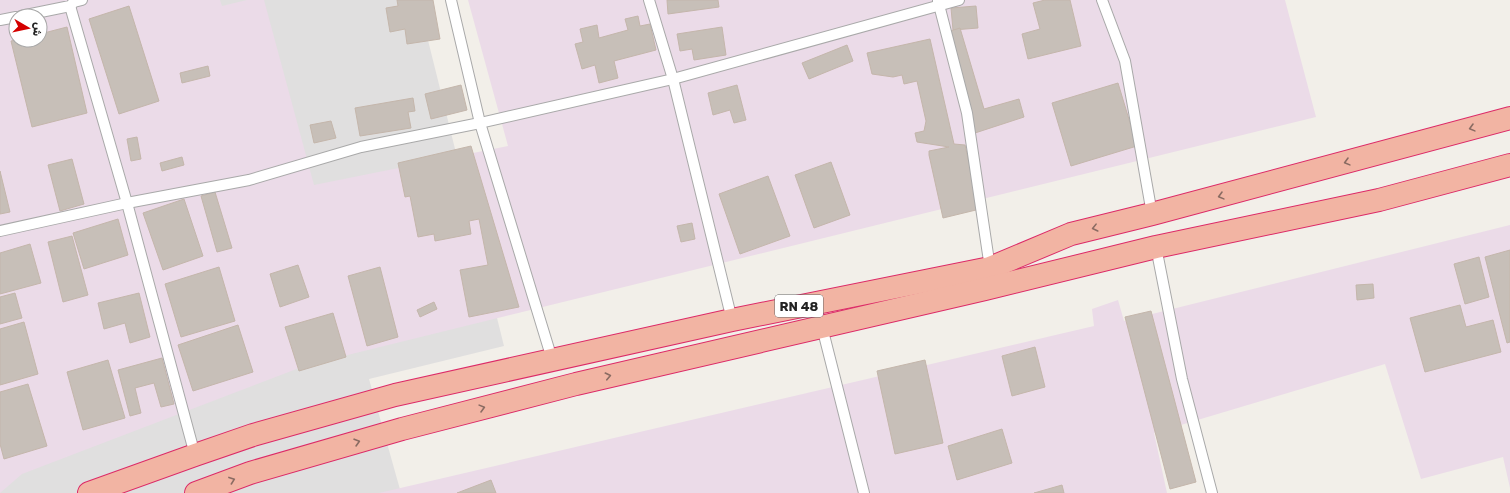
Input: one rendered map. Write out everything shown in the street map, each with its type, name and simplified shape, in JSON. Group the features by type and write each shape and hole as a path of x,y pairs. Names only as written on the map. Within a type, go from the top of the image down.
{"highway":[{"name":"RN 48","path":"89,493 253,435 395,395 732,320 990,268 1070,234 1152,214 1510,118"},
{"name":"RN 48","path":"196,493 250,474 410,427 576,384 985,289 1156,247 1380,200 1510,164"}],"lane":[{"path":"451,0 480,123 552,359"},
{"path":"649,0 673,79 732,320"},
{"path":"0,230 127,203 249,180 361,147 480,123 673,79 939,3 959,0"},
{"path":"1102,0 1125,61 1152,214"},
{"path":"48,9 75,2 127,203 195,455"},
{"path":"939,3 967,113 990,268"},
{"path":"1156,247 1182,379 1212,493"},
{"path":"822,327 864,493"}],"shaded area":[{"path":"0,0 418,0 504,346 369,379 401,493 0,493"},
{"path":"0,0 220,0 222,6 247,0 264,0 314,185 508,146 468,0 1285,0 1316,117 307,365 22,474 0,493"},
{"path":"1510,225 1510,488 1503,457 1421,479 1385,364 1154,433 1167,493 379,493 1094,326 1092,309 1118,300 1124,321"}],"building":[{"path":"397,0 433,0 440,39 407,44 405,29 390,32 386,8 398,6"},
{"path":"667,0 718,0 719,7 668,14"},
{"path":"1045,0 1070,0 1081,46 1028,59 1022,34 1040,29 1033,3"},
{"path":"129,6 159,101 119,114 89,19"},
{"path":"976,6 978,28 953,30 951,8"},
{"path":"638,16 640,26 650,24 656,50 614,61 618,78 599,83 595,65 582,69 575,44 583,42 580,29 597,25 599,38 628,30 625,19"},
{"path":"67,27 87,113 32,127 13,48 48,48 48,32"},
{"path":"722,27 726,55 694,60 692,49 680,51 677,34"},
{"path":"960,28 984,109 1019,99 1024,117 975,133 944,33"},
{"path":"930,39 954,144 965,145 978,202 976,210 943,218 929,151 949,147 917,142 915,133 924,131 926,121 917,81 904,84 902,75 893,77 872,74 867,53"},
{"path":"847,45 853,61 809,79 802,63"},
{"path":"208,66 210,76 182,83 180,73"},
{"path":"1118,83 1137,146 1071,166 1052,103"},
{"path":"461,85 467,110 431,119 425,94"},
{"path":"737,85 746,120 734,123 730,110 713,115 708,93"},
{"path":"413,98 415,111 408,112 411,128 360,136 355,108"},
{"path":"331,121 336,138 314,143 310,125"},
{"path":"137,137 141,159 131,161 127,139"},
{"path":"471,146 519,307 469,317 460,270 488,265 479,219 469,221 471,234 435,241 434,234 418,237 410,196 405,197 398,163"},
{"path":"182,157 184,165 162,171 160,163"},
{"path":"72,159 84,204 60,211 48,165"},
{"path":"831,162 850,215 814,228 795,175"},
{"path":"0,171 10,212 0,214"},
{"path":"768,176 790,236 740,254 719,194"},
{"path":"215,192 232,248 217,252 201,196"},
{"path":"184,199 203,256 163,270 143,213"},
{"path":"118,219 128,255 84,269 73,233"},
{"path":"692,223 695,239 681,242 677,226"},
{"path":"72,236 88,295 63,302 48,242"},
{"path":"30,244 41,283 0,294 0,253"},
{"path":"1510,250 1510,342 1507,343 1485,257"},
{"path":"1479,257 1489,297 1465,304 1454,264"},
{"path":"298,265 309,297 280,307 270,274"},
{"path":"219,267 235,321 181,337 165,284"},
{"path":"380,267 398,337 367,346 348,276"},
{"path":"1373,284 1374,298 1357,300 1356,285"},
{"path":"15,293 22,318 0,324 0,297"},
{"path":"139,293 150,337 130,343 125,323 104,329 98,303"},
{"path":"434,302 437,309 420,317 417,310"},
{"path":"1460,305 1466,327 1493,320 1501,352 1425,372 1410,318"},
{"path":"1151,311 1196,482 1170,489 1125,317"},
{"path":"333,313 346,357 299,371 285,327"},
{"path":"24,322 38,374 0,385 0,329"},
{"path":"238,325 253,372 193,391 178,345"},
{"path":"1035,347 1045,387 1012,396 1002,356"},
{"path":"162,358 174,404 161,407 154,383 135,388 141,413 130,416 118,370"},
{"path":"108,360 125,418 83,430 67,372"},
{"path":"925,360 943,443 895,454 877,371"},
{"path":"28,384 47,446 4,459 0,444 0,392"},
{"path":"1002,429 1012,463 957,480 948,446"},
{"path":"491,480 496,493 457,493"},
{"path":"1062,485 1064,493 1034,493"}]}
